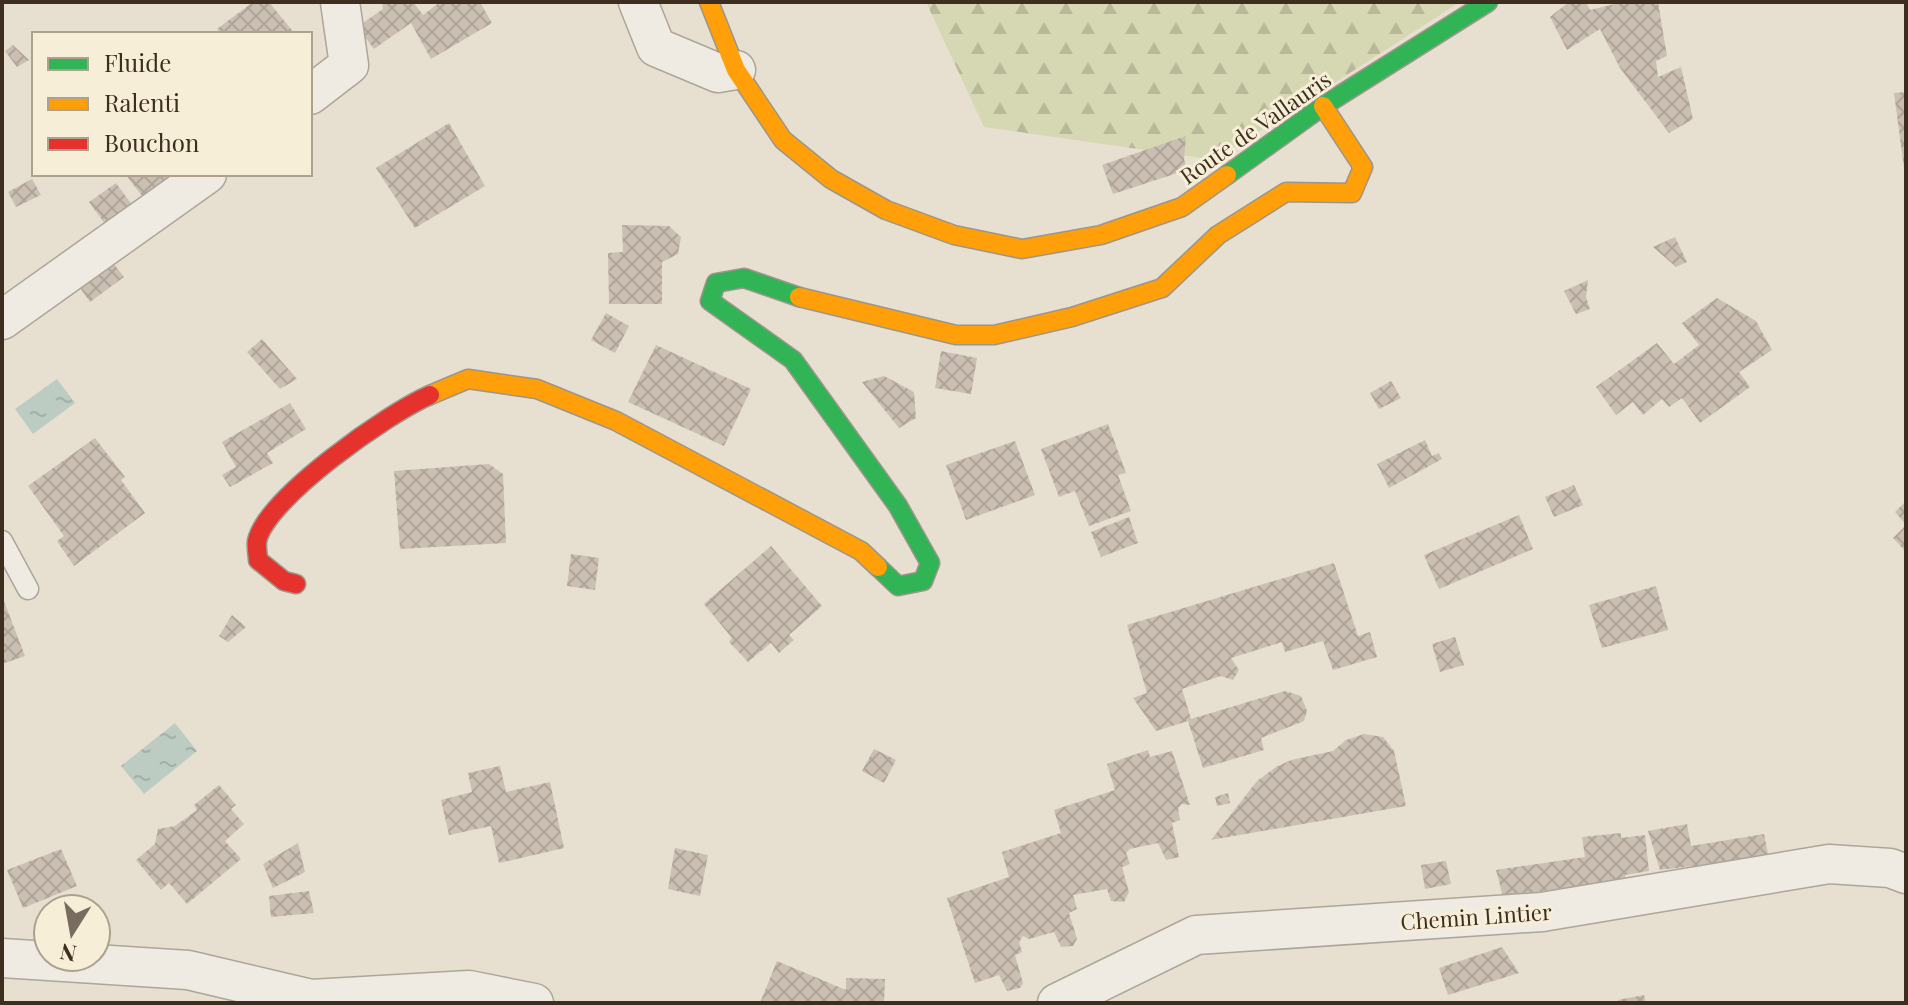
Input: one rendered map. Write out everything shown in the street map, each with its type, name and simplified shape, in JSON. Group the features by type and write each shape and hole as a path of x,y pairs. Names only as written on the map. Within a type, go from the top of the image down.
{"street":[{"path":"312,93 349,65 340,2"},
{"path":"638,2 656,47 718,73 736,70"},
{"name":"Route de Vallauris","path":"709,2 736,70 783,140 831,179 886,210 954,235 1022,249 1101,235 1182,207 1323,106 1488,2"},
{"path":"296,584 284,581 258,560 257,540 287,495 402,407 468,379 537,389 616,421 861,551 898,586 923,581 930,563 898,506 793,360 710,301 716,283 744,278 824,306 956,335 994,335 1072,317 1162,288 1218,235 1286,192 1352,193 1363,167 1323,106"},
{"path":"2,320 204,176"},
{"name":"Chemin Lintier","path":"1057,1003 1196,935 1542,912 1829,864 1890,868 1906,874"},
{"path":"2,958 188,970 311,999 469,990 534,1003"}],"lane":[{"path":"2,541 28,589"}],"green space":[{"path":"926,2 1460,2 1215,160 984,127"}],"water":[{"path":"57,379 75,403 33,434 15,409"},
{"path":"175,723 197,751 144,794 121,766"}],"building":[{"path":"253,2 269,2 293,32 219,32 217,29"},
{"path":"382,2 413,2 423,15 440,2 480,2 492,23 431,59 411,23 374,49 357,27 383,9"},
{"path":"1569,2 1586,2 1590,10 1623,2 1658,2 1667,56 1656,61 1658,77 1681,67 1693,119 1669,133 1620,68 1600,29 1567,50 1550,17"},
{"path":"13,45 29,60 17,67 5,51"},
{"path":"1906,92 1906,168 1904,168 1894,93"},
{"path":"449,123 485,186 415,228 376,168"},
{"path":"1186,136 1184,159 1187,170 1113,194 1102,165"},
{"path":"127,176 178,176 143,197"},
{"path":"32,179 41,195 16,207 8,192"},
{"path":"116,183 135,209 108,228 89,202"},
{"path":"622,225 669,226 681,237 678,254 662,262 662,304 609,304 608,253 623,252"},
{"path":"1675,237 1687,262 1676,267 1653,247"},
{"path":"106,254 124,277 90,302 73,278"},
{"path":"1588,280 1586,297 1590,309 1576,314 1564,291"},
{"path":"1717,298 1756,321 1772,350 1739,372 1750,387 1700,423 1682,398 1669,407 1662,399 1643,415 1633,402 1616,415 1596,387 1657,343 1674,364 1699,345 1682,323"},
{"path":"606,313 629,326 615,353 591,340"},
{"path":"262,339 297,379 280,389 247,352"},
{"path":"656,345 751,389 724,446 628,402"},
{"path":"941,351 977,358 971,394 935,388"},
{"path":"884,376 914,392 916,418 899,428 862,382"},
{"path":"1391,381 1401,398 1379,409 1370,393"},
{"path":"290,403 306,429 267,453 273,463 230,487 222,475 236,467 222,442"},
{"path":"1108,424 1126,473 1118,475 1131,511 1089,526 1075,491 1059,497 1041,449"},
{"path":"95,438 125,477 121,480 145,513 74,566 57,541 64,536 28,486"},
{"path":"1425,440 1432,456 1439,453 1442,459 1389,488 1377,464"},
{"path":"1015,441 1035,495 966,520 946,465"},
{"path":"489,464 503,474 506,543 400,549 394,471"},
{"path":"1574,485 1583,505 1554,517 1545,497"},
{"path":"1906,501 1906,525 1895,512"},
{"path":"1519,515 1533,549 1439,589 1424,555"},
{"path":"1129,517 1138,543 1101,557 1091,532"},
{"path":"1906,525 1906,552 1893,538"},
{"path":"771,546 822,606 789,635 794,640 779,653 771,643 748,662 729,642 732,638 704,604"},
{"path":"571,554 599,558 595,590 567,586"},
{"path":"1334,563 1358,636 1370,632 1377,657 1333,670 1323,641 1285,652 1282,642 1231,658 1239,670 1233,680 1221,676 1182,689 1191,719 1285,691 1301,696 1307,711 1304,721 1261,738 1264,750 1203,768 1188,721 1156,731 1133,698 1147,693 1127,625"},
{"path":"1656,586 1668,630 1602,648 1589,605"},
{"path":"2,596 25,656 2,664"},
{"path":"232,615 246,627 228,642 219,636"},
{"path":"1455,637 1464,665 1440,672 1432,644"},
{"path":"1364,734 1383,737 1394,751 1406,806 1211,840 1257,781 1276,767 1291,760 1333,751 1346,740"},
{"path":"874,749 896,760 884,783 862,771"},
{"path":"1148,750 1150,757 1172,751 1190,805 1182,804 1178,808 1180,820 1172,823 1179,857 1166,860 1158,843 1130,849 1126,853 1130,864 1122,867 1129,892 1124,902 1111,901 1107,889 1073,895 1077,909 1069,913 1077,939 1073,946 1061,947 1054,932 1029,939 1023,936 1019,942 1022,952 1015,955 1023,983 1020,988 1007,991 999,975 975,983 947,898 1009,877 1002,852 1061,833 1054,810 1115,790 1107,764"},
{"path":"500,766 506,792 550,782 564,848 499,863 491,826 449,835 441,800 472,792 468,773"},
{"path":"219,785 236,805 231,809 244,824 225,841 241,859 187,904 169,883 161,890 136,860 155,844 158,829 175,826 197,810 194,805"},
{"path":"1228,793 1230,803 1217,806 1215,797"},
{"path":"1687,824 1691,846 1764,834 1769,859 1694,876 1692,866 1660,870 1648,831"},
{"path":"1621,833 1621,838 1645,835 1649,871 1625,875 1625,879 1503,897 1496,870 1585,857 1582,837"},
{"path":"298,843 305,872 273,888 263,864"},
{"path":"675,848 708,855 700,896 668,889"},
{"path":"61,849 77,886 60,893 32,893 32,904 23,908 7,870"},
{"path":"1446,861 1451,884 1425,889 1421,865"},
{"path":"309,891 314,913 271,917 269,896"},
{"path":"1502,947 1519,973 1448,995 1439,968"},
{"path":"777,961 846,990 846,978 885,979 884,1003 760,1003"},
{"path":"1644,995 1646,1003 1619,1003 1618,1000"}],"traffic: fast":[{"path":"1227,175 1323,106 1488,2"},
{"path":"799,297 744,278 716,283 710,301 793,360 898,506 930,563 923,581 898,586 878,567"}],"traffic: slow":[{"path":"709,2 736,70 783,140 831,179 886,210 954,235 1022,249 1101,235 1182,207 1227,175"},
{"path":"799,297 956,335 994,335 1072,317 1162,288 1218,235 1286,192 1352,193 1363,167 1323,106"},
{"path":"430,395 468,379 537,389 616,421 861,551 878,567"}],"traffic: jam":[{"path":"296,584 284,581 258,560 257,541 265,523 282,502 332,458 387,419 430,395"}]}
